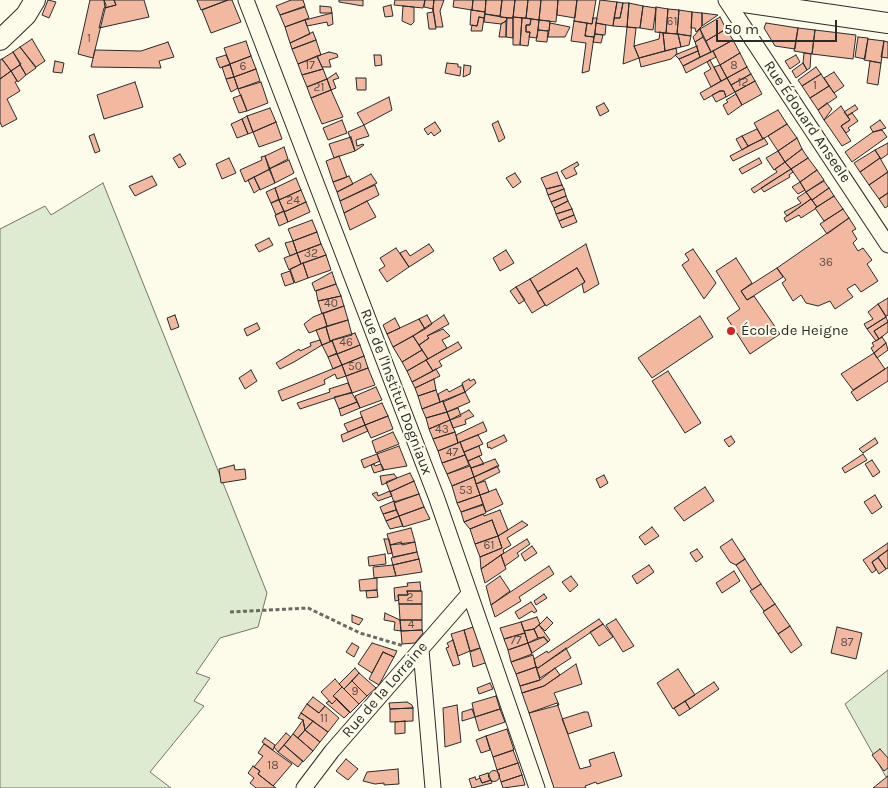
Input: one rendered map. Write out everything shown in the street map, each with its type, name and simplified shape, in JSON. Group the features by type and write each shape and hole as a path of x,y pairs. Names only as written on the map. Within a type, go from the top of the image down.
{"street":[{"path":"0,40 26,15 35,0"},
{"name":"Rue de l'Institut Dogniaux","path":"246,0 437,499 537,788"},
{"name":"Rue Édouard Anseele","path":"726,0 888,245"},
{"path":"730,0 888,23"},
{"name":"Rue de la Lorraine","path":"304,788 332,751 470,594"},
{"path":"421,650 433,788"}],"path":[{"path":"230,612 308,608 360,633 421,650"}],"green space":[{"path":"103,183 267,593 258,627 220,638 196,673 210,678 194,701 204,706 150,772 171,788 0,788 0,229 45,206 51,215"},
{"path":"888,670 888,776 886,777 845,704"}],"building":[{"path":"48,0 56,2 49,18 42,15"},
{"path":"90,0 104,0 106,5 93,58 78,54"},
{"path":"104,0 114,0 116,5 105,8"},
{"path":"114,0 144,0 149,17 99,28 104,8 116,5"},
{"path":"197,0 228,0 201,10"},
{"path":"232,0 241,22 211,33 202,10"},
{"path":"291,0 303,0 305,6 280,15 276,6"},
{"path":"339,0 363,0 363,6 339,2"},
{"path":"395,0 425,0 423,8 394,5"},
{"path":"425,0 434,0 433,9 424,7"},
{"path":"434,0 444,0 440,11 443,27 436,27 433,9"},
{"path":"454,0 473,0 472,10 453,7"},
{"path":"473,0 486,0 485,12 472,10"},
{"path":"486,0 502,0 500,16 485,14"},
{"path":"502,0 515,0 513,18 500,17"},
{"path":"515,0 528,0 526,18 513,17"},
{"path":"528,0 541,0 539,20 526,18"},
{"path":"541,0 558,0 556,22 539,20"},
{"path":"558,0 577,0 575,18 557,15"},
{"path":"577,0 596,0 592,24 574,21"},
{"path":"600,0 617,2 613,26 596,23"},
{"path":"617,2 623,3 620,18 614,18"},
{"path":"623,3 629,3 627,27 613,26 614,18 620,18"},
{"path":"629,3 643,6 640,28 627,27"},
{"path":"391,5 393,16 385,17 383,7"},
{"path":"320,6 331,7 332,13 320,13"},
{"path":"403,6 414,7 414,22 411,25 402,21"},
{"path":"643,6 656,8 653,30 640,28"},
{"path":"305,7 309,18 285,27 280,15"},
{"path":"656,7 668,9 666,33 655,32"},
{"path":"433,9 436,29 429,29 427,13 433,12"},
{"path":"668,9 679,10 677,34 666,33"},
{"path":"471,10 485,12 484,18 479,17 477,26 470,25"},
{"path":"679,10 692,12 691,36 677,34"},
{"path":"692,12 702,13 702,26 696,32 695,28 691,28"},
{"path":"332,13 333,24 328,26 327,22 307,26 305,20"},
{"path":"702,13 718,15 702,26"},
{"path":"485,14 507,18 501,24 484,22"},
{"path":"479,17 484,18 482,31 471,31 472,25 477,26"},
{"path":"513,17 522,18 520,45 513,45"},
{"path":"720,17 726,29 706,41 700,29"},
{"path":"507,18 513,18 513,38 506,37"},
{"path":"522,18 531,19 530,25 526,25 526,32 530,32 528,46 520,45"},
{"path":"593,18 597,18 594,37 585,36 587,23 592,24"},
{"path":"531,19 539,20 537,38 529,37 530,32 526,32 526,25 530,25"},
{"path":"305,20 310,34 290,43 285,27"},
{"path":"539,20 550,21 549,31 538,30"},
{"path":"506,21 506,37 499,37 501,24"},
{"path":"574,21 587,23 585,36 594,37 589,71 582,73 586,43 571,41"},
{"path":"550,23 570,27 565,37 548,37"},
{"path":"596,23 606,25 605,35 595,34"},
{"path":"766,23 798,28 795,49 775,46 764,28"},
{"path":"627,27 636,28 634,46 639,58 623,64"},
{"path":"798,28 815,30 812,54 794,51"},
{"path":"700,29 703,37 695,42 693,37"},
{"path":"726,29 733,40 711,52 706,41"},
{"path":"538,30 548,31 547,42 536,41"},
{"path":"815,30 856,35 853,59 812,54"},
{"path":"313,32 316,40 292,49 290,43"},
{"path":"660,32 663,33 665,51 639,58 634,46 659,39"},
{"path":"663,33 678,34 681,47 665,51"},
{"path":"595,34 603,35 601,43 593,42"},
{"path":"678,34 691,36 689,45 681,47"},
{"path":"703,37 711,52 700,57 695,42"},
{"path":"858,37 868,38 865,59 855,57"},
{"path":"32,39 45,61 36,67 20,47"},
{"path":"868,39 884,41 881,63 864,60"},
{"path":"316,40 321,55 298,64 292,49"},
{"path":"733,40 740,53 720,65 713,51"},
{"path":"246,41 251,56 230,64 224,48"},
{"path":"884,41 888,42 888,58 881,57"},
{"path":"168,42 174,57 159,61 161,68 91,67 95,50 141,51"},
{"path":"697,46 698,51 679,59 675,55"},
{"path":"20,47 36,68 26,75 13,52"},
{"path":"676,48 677,54 671,59 641,67 639,58"},
{"path":"698,51 700,57 683,66 679,59"},
{"path":"713,51 716,57 686,73 683,66"},
{"path":"13,52 21,64 11,71 2,59"},
{"path":"329,52 337,54 338,57 329,60 331,67 322,67 317,56"},
{"path":"740,53 747,67 727,78 720,65"},
{"path":"804,53 811,54 810,68 807,70 803,63"},
{"path":"226,55 230,64 220,68 216,58"},
{"path":"374,55 381,55 382,65 375,66"},
{"path":"796,55 800,62 790,69 785,61"},
{"path":"251,56 256,69 234,77 230,64"},
{"path":"317,56 323,69 302,75 298,64"},
{"path":"2,59 11,71 0,79 0,60"},
{"path":"710,60 721,81 711,87 704,73 711,69 707,62"},
{"path":"55,61 64,63 62,73 53,72"},
{"path":"870,61 881,63 878,85 867,83"},
{"path":"447,63 458,64 458,67 461,67 460,76 445,73"},
{"path":"803,63 807,70 796,78 792,71"},
{"path":"20,65 26,75 18,82 11,71"},
{"path":"230,65 234,77 226,79 222,67"},
{"path":"464,65 471,66 470,74 463,77"},
{"path":"720,65 727,78 721,81 714,67"},
{"path":"747,67 751,74 731,85 727,78"},
{"path":"816,67 821,74 802,86 798,80"},
{"path":"256,69 260,81 238,89 234,77"},
{"path":"323,69 327,79 307,87 302,75"},
{"path":"11,71 20,91 7,99 17,119 2,127 0,122 0,79"},
{"path":"834,72 844,86 834,93 824,78"},
{"path":"336,73 339,78 333,80 336,88 331,90 327,79"},
{"path":"751,74 755,81 735,92 731,85"},
{"path":"821,74 829,86 810,98 802,86"},
{"path":"234,77 238,88 231,92 226,79"},
{"path":"356,78 366,78 366,90 357,90"},
{"path":"727,78 735,92 726,97 724,91 720,91 704,100 700,93"},
{"path":"327,79 331,90 311,98 307,87"},
{"path":"755,81 762,94 742,105 735,92"},
{"path":"135,82 143,107 104,119 97,95"},
{"path":"261,82 268,103 247,111 238,89"},
{"path":"829,86 837,97 818,110 810,98"},
{"path":"331,90 343,117 322,124 311,98"},
{"path":"724,91 726,97 716,102 712,95"},
{"path":"736,94 742,105 728,115 723,105 728,102 726,100"},
{"path":"241,95 247,111 239,113 233,98"},
{"path":"389,97 392,110 364,125 357,113"},
{"path":"604,103 609,111 600,116 596,107"},
{"path":"827,103 832,109 824,120 818,110"},
{"path":"855,105 858,109 847,116 844,112"},
{"path":"841,106 850,120 841,126 851,141 842,146 824,120"},
{"path":"270,108 276,122 253,132 247,116"},
{"path":"778,110 787,124 763,139 754,123"},
{"path":"852,113 858,121 848,128 850,130 846,133 841,126 850,120 847,116"},
{"path":"247,116 253,132 248,134 242,119"},
{"path":"242,119 248,134 237,138 231,124"},
{"path":"342,120 347,133 328,140 323,128"},
{"path":"880,120 886,128 873,132 870,127"},
{"path":"498,121 505,138 499,142 492,124"},
{"path":"276,122 282,139 259,147 253,132"},
{"path":"435,122 441,131 434,136 431,132 428,135 424,129"},
{"path":"787,124 797,138 778,151 768,136"},
{"path":"364,125 369,136 356,140 357,146 364,145 355,151 348,132"},
{"path":"757,129 763,139 748,146 742,136"},
{"path":"882,130 887,137 852,162 845,152 873,132"},
{"path":"94,134 100,151 95,153 89,136"},
{"path":"742,136 748,146 742,150 736,139"},
{"path":"351,137 355,151 334,158 329,144"},
{"path":"764,138 768,144 733,161 730,156"},
{"path":"797,138 802,149 785,162 778,151"},
{"path":"888,143 888,154 881,159 875,150"},
{"path":"284,147 288,159 269,169 265,156"},
{"path":"802,149 808,158 791,169 785,162"},
{"path":"875,150 880,158 860,172 854,163"},
{"path":"778,151 785,162 774,170 766,158"},
{"path":"180,154 186,164 179,168 173,158"},
{"path":"265,156 270,169 245,182 240,170 262,160 261,157"},
{"path":"339,156 347,177 333,182 326,161"},
{"path":"229,158 236,173 222,179 216,164"},
{"path":"759,158 762,163 742,174 739,169"},
{"path":"808,158 817,170 800,182 791,169"},
{"path":"880,158 888,172 869,185 860,172"},
{"path":"289,160 294,173 275,183 269,169"},
{"path":"577,162 579,165 574,168 577,174 566,179 561,171"},
{"path":"785,162 791,169 754,193 751,189 777,172 775,169"},
{"path":"270,169 275,183 260,190 254,177"},
{"path":"791,169 793,172 789,175 790,177 764,192 761,188"},
{"path":"817,170 824,180 806,192 800,182"},
{"path":"557,172 562,185 546,189 541,178"},
{"path":"888,172 888,193 879,199 869,185"},
{"path":"515,173 521,182 513,188 506,178"},
{"path":"371,174 377,183 340,201 337,192"},
{"path":"152,176 157,185 135,196 129,186"},
{"path":"349,176 353,184 337,192 333,182"},
{"path":"254,177 260,189 254,193 248,180"},
{"path":"296,178 301,190 279,200 275,188"},
{"path":"824,181 829,188 812,200 806,192"},
{"path":"800,182 805,190 798,194 792,187"},
{"path":"375,185 379,195 344,213 340,201"},
{"path":"562,185 564,189 548,195 546,189"},
{"path":"275,188 279,199 271,203 266,192"},
{"path":"829,188 834,196 817,207 812,200"},
{"path":"564,189 566,196 551,202 548,195"},
{"path":"301,190 306,202 284,212 279,200"},
{"path":"806,192 811,199 787,216 784,212 801,203 797,198"},
{"path":"888,193 888,206 885,208 879,199"},
{"path":"566,196 568,201 554,208 551,202"},
{"path":"834,196 843,209 824,221 815,208"},
{"path":"811,199 817,207 815,209 801,218 799,215 786,222 784,218"},
{"path":"279,200 284,211 276,215 271,203"},
{"path":"367,201 376,217 350,230 344,213"},
{"path":"568,201 572,209 556,214 554,208"},
{"path":"306,202 310,212 288,222 284,212"},
{"path":"572,209 574,215 559,221 556,214"},
{"path":"843,209 849,218 827,234 820,224"},
{"path":"284,211 288,222 279,226 275,215"},
{"path":"574,215 577,222 562,228 559,221"},
{"path":"849,218 856,229 852,231 857,239 853,243 858,251 863,248 872,260 867,264 878,281 861,292 855,284 847,289 853,297 835,309 830,301 818,306 806,303 801,295 793,301 782,283 786,280 777,268"},
{"path":"312,220 317,232 293,241 288,229"},
{"path":"317,232 321,244 297,253 293,241"},
{"path":"269,238 273,245 259,252 255,245"},
{"path":"293,241 297,253 290,256 285,243"},
{"path":"321,244 326,255 301,264 297,253"},
{"path":"429,244 434,251 409,267 400,253 406,250 410,256"},
{"path":"586,244 599,284 584,293 582,284 585,282 577,268 538,292 530,279"},
{"path":"396,248 409,267 387,282 379,270 385,266 380,258"},
{"path":"693,249 716,283 704,299 682,265 689,260 685,254"},
{"path":"506,250 514,263 500,271 493,258"},
{"path":"297,253 301,264 289,270 284,258"},
{"path":"326,255 331,270 308,278 303,263"},
{"path":"736,258 752,283 741,291 747,300 754,296 780,334 750,354 727,318 740,309 716,271"},
{"path":"303,263 308,278 295,283 290,269"},
{"path":"577,268 585,282 546,306 537,292"},
{"path":"777,268 783,277 747,300 741,291"},
{"path":"290,271 294,283 285,286 281,274"},
{"path":"332,272 336,284 315,291 312,283"},
{"path":"530,279 545,305 532,313 516,287"},
{"path":"336,284 341,296 318,301 316,291"},
{"path":"516,287 525,300 519,304 510,291"},
{"path":"341,296 344,306 322,314 318,301"},
{"path":"888,298 888,315 886,316 878,304"},
{"path":"878,304 886,317 867,329 864,324 873,319 868,312"},
{"path":"344,306 348,320 327,326 323,313"},
{"path":"323,313 327,326 309,333 304,324 313,317"},
{"path":"175,315 179,327 171,330 167,318"},
{"path":"427,315 432,324 425,329 419,319"},
{"path":"444,315 449,324 427,336 429,338 419,345 413,336"},
{"path":"700,316 713,337 652,378 638,358"},
{"path":"886,317 888,322 874,331 879,339 876,341 867,329"},
{"path":"395,318 400,328 387,334 383,325"},
{"path":"419,319 425,329 393,347 387,334"},
{"path":"348,320 352,335 330,341 326,327"},
{"path":"888,322 888,332 879,339 874,331"},
{"path":"257,323 260,329 247,336 244,329"},
{"path":"326,327 330,341 332,341 322,345 316,330"},
{"path":"443,329 450,336 442,340 447,348 428,359 419,345 429,338 427,336"},
{"path":"355,333 360,345 337,354 332,340"},
{"path":"413,336 422,350 402,362 393,347"},
{"path":"882,337 886,343 874,353 871,348 874,346 872,343"},
{"path":"320,340 322,345 294,362 280,369 276,363 299,349 300,351 311,346 310,343"},
{"path":"332,341 337,353 328,357 322,345"},
{"path":"458,342 462,348 439,361 442,366 433,371 426,360"},
{"path":"886,343 888,350 877,358 874,353"},
{"path":"360,345 364,356 342,365 337,354"},
{"path":"422,350 428,359 407,371 402,362"},
{"path":"874,353 885,369 853,390 841,374"},
{"path":"337,354 342,365 333,369 328,357"},
{"path":"364,356 368,368 346,376 342,365"},
{"path":"426,360 433,371 412,382 407,371"},
{"path":"342,365 346,376 337,379 335,374 324,380 325,384 282,401 278,391"},
{"path":"888,367 888,381 857,401 851,392"},
{"path":"368,368 375,385 352,393 346,376"},
{"path":"436,369 440,376 415,388 412,382"},
{"path":"251,370 257,381 245,389 239,378"},
{"path":"668,371 701,423 685,433 652,381"},
{"path":"434,379 436,390 418,396 415,388"},
{"path":"469,379 470,381 474,379 476,383 465,392 462,383"},
{"path":"348,383 352,392 300,409 297,403 330,392 329,389"},
{"path":"462,385 465,392 440,402 438,394 447,389 449,392"},
{"path":"376,387 382,400 360,408 355,396"},
{"path":"436,390 440,402 422,409 418,396"},
{"path":"465,392 470,402 447,412 443,402"},
{"path":"352,393 357,402 339,409 334,397"},
{"path":"443,401 447,412 426,418 422,409"},
{"path":"357,402 360,408 341,416 339,409"},
{"path":"382,403 388,416 365,425 360,412"},
{"path":"458,408 461,416 450,420 447,412"},
{"path":"469,410 474,416 465,420 466,424 453,428 450,420"},
{"path":"447,412 450,420 429,429 426,418"},
{"path":"388,416 393,429 371,438 365,425"},
{"path":"362,417 365,425 348,432 344,424"},
{"path":"450,420 455,432 433,439 429,429"},
{"path":"483,422 487,431 458,443 456,435"},
{"path":"365,425 368,431 343,442 341,435"},
{"path":"393,432 399,444 376,453 372,441"},
{"path":"455,432 458,443 438,451 433,439"},
{"path":"478,435 483,444 464,452 460,442"},
{"path":"504,435 507,441 491,449 490,447 488,448 487,443"},
{"path":"731,436 735,442 729,447 724,440"},
{"path":"875,438 878,443 863,453 859,449"},
{"path":"460,442 465,455 442,463 438,451"},
{"path":"399,446 407,466 383,470 377,454"},
{"path":"479,446 482,455 468,461 464,452"},
{"path":"377,454 380,461 364,468 361,460"},
{"path":"863,454 867,460 845,473 842,468"},
{"path":"465,455 469,465 447,474 442,463"},
{"path":"479,456 484,464 471,468 468,461"},
{"path":"495,459 499,466 474,477 471,468"},
{"path":"872,460 880,472 873,477 865,464"},
{"path":"374,464 375,466 381,464 384,470 374,473 371,465"},
{"path":"234,465 235,470 245,469 246,479 221,483 219,469"},
{"path":"470,466 474,477 452,486 447,474"},
{"path":"497,466 500,472 476,484 474,477"},
{"path":"410,473 414,481 390,492 386,482"},
{"path":"394,474 397,478 382,485 380,476"},
{"path":"604,475 608,483 600,488 596,479"},
{"path":"474,477 480,495 457,503 452,486"},
{"path":"414,481 419,494 394,502 390,492"},
{"path":"485,481 489,492 480,495 476,484"},
{"path":"705,487 714,501 684,521 674,508"},
{"path":"496,489 503,504 486,512 480,495"},
{"path":"390,491 392,496 378,501 372,494 377,492 378,496"},
{"path":"419,494 424,507 399,516 394,503"},
{"path":"480,495 483,504 461,512 457,503"},
{"path":"875,495 882,507 872,514 864,502"},
{"path":"394,501 396,510 383,514 380,507"},
{"path":"483,505 486,513 464,522 461,512"},
{"path":"424,507 430,519 403,527 399,516"},
{"path":"396,510 399,516 386,521 383,514"},
{"path":"500,510 508,530 498,536 492,520 470,529 464,522 483,514 484,516"},
{"path":"399,516 403,526 390,529 386,521"},
{"path":"492,520 498,536 475,544 470,529"},
{"path":"522,521 528,525 507,538 511,545 503,550 504,553 481,569 480,557 502,548 498,536"},
{"path":"652,527 659,536 645,545 639,537"},
{"path":"411,528 415,542 390,545 387,534"},
{"path":"498,536 502,548 480,557 475,544"},
{"path":"384,539 389,539 392,553 388,554"},
{"path":"527,539 530,544 517,553 519,556 505,566 501,555"},
{"path":"732,539 745,559 736,565 730,562 720,547"},
{"path":"401,542 402,545 415,542 417,552 393,557 390,545"},
{"path":"888,543 888,550 872,562 876,570 872,573 863,560"},
{"path":"532,546 537,553 525,561 521,554"},
{"path":"697,549 703,557 696,562 690,553"},
{"path":"888,550 888,568 886,569 878,557"},
{"path":"417,552 419,559 393,565 391,558"},
{"path":"385,554 386,564 369,566 368,557"},
{"path":"501,555 506,569 485,583 481,569"},
{"path":"878,558 886,569 879,574 872,562"},
{"path":"419,559 422,572 396,576 393,565"},
{"path":"745,559 761,584 752,590 736,565"},
{"path":"393,565 396,576 374,578 373,567"},
{"path":"649,565 654,572 637,584 632,576"},
{"path":"549,566 554,574 519,597 521,601 495,617 491,605"},
{"path":"734,571 740,581 722,593 716,583"},
{"path":"500,576 510,591 491,605 486,586"},
{"path":"571,576 578,585 570,592 562,582"},
{"path":"377,578 377,590 360,591 359,580"},
{"path":"420,582 421,591 407,591 408,595 398,595 399,600 395,601 394,588 408,586 407,583"},
{"path":"761,584 775,604 764,611 750,591"},
{"path":"377,590 378,597 367,598 366,591"},
{"path":"407,591 422,591 422,604 399,604 398,595 408,595"},
{"path":"544,594 547,598 536,605 534,601"},
{"path":"531,602 537,611 534,613 532,611 519,619 515,612"},
{"path":"399,604 422,604 422,620 400,620"},
{"path":"775,604 790,626 778,634 763,612"},
{"path":"385,613 400,620 401,631 394,630 395,622 384,620"},
{"path":"352,615 363,619 359,625 352,622"},
{"path":"537,617 540,624 534,629 524,631 521,622"},
{"path":"547,617 553,623 545,631 539,625"},
{"path":"599,619 603,624 538,668 536,667 534,659 547,651 548,653"},
{"path":"616,619 634,646 623,652 606,625"},
{"path":"400,620 422,620 422,630 401,631"},
{"path":"521,622 525,633 504,639 500,628"},
{"path":"603,624 613,637 599,646 590,632"},
{"path":"539,625 550,640 548,642 544,637 538,638 534,629"},
{"path":"790,626 802,645 791,653 778,634"},
{"path":"473,627 483,647 470,651 464,630"},
{"path":"837,627 862,633 856,659 831,653"},
{"path":"534,629 538,638 528,643 524,631"},
{"path":"422,630 423,633 415,643 402,644 401,631"},
{"path":"464,630 470,651 458,656 451,634"},
{"path":"525,633 528,643 508,650 504,639"},
{"path":"544,637 548,642 532,653 528,643"},
{"path":"453,640 460,664 453,666 446,648 449,647 447,643"},
{"path":"352,643 359,647 354,657 346,652"},
{"path":"372,643 397,651 394,657 383,652 372,673 358,664"},
{"path":"528,643 532,654 511,662 508,650"},
{"path":"483,647 488,662 473,667 470,652"},
{"path":"566,648 571,658 540,678 536,667 538,668"},
{"path":"383,652 394,657 379,685 369,679"},
{"path":"533,655 536,667 516,674 511,662"},
{"path":"576,664 582,684 554,693 559,705 529,713 522,693 544,686"},
{"path":"536,667 540,680 520,686 516,674"},
{"path":"355,668 359,673 344,689 339,684"},
{"path":"555,668 560,675 544,686 522,693 520,686 540,680"},
{"path":"678,669 695,695 673,709 657,683"},
{"path":"359,673 376,688 367,696 352,681"},
{"path":"335,679 342,687 333,696 337,699 332,704 321,692"},
{"path":"352,681 367,696 359,704 344,689"},
{"path":"714,682 719,689 690,709 685,701"},
{"path":"490,683 493,689 479,694 477,688"},
{"path":"342,687 359,704 350,713 333,696"},
{"path":"496,696 500,709 475,717 472,703"},
{"path":"313,697 325,706 319,713 307,704"},
{"path":"337,699 350,712 344,718 326,703 329,701 332,704"},
{"path":"685,701 690,709 679,716 674,708"},
{"path":"407,702 413,708 390,709 389,703"},
{"path":"557,703 580,769 591,766 589,760 614,752 622,776 597,784 596,782 585,786 586,788 554,788 529,713"},
{"path":"307,704 319,713 325,706 339,718 328,732 301,713"},
{"path":"457,705 461,742 445,747 443,708"},
{"path":"413,708 413,721 390,722 390,709"},
{"path":"472,709 475,717 462,721 462,712"},
{"path":"500,709 505,722 479,731 475,717"},
{"path":"588,712 592,726 568,734 562,719"},
{"path":"301,713 313,721 305,730 303,720 298,718"},
{"path":"303,720 305,730 298,738 293,734"},
{"path":"313,721 328,732 320,742 305,730"},
{"path":"405,721 405,733 395,734 395,722"},
{"path":"507,729 514,750 493,757 486,736"},
{"path":"305,730 320,742 313,751 298,738"},
{"path":"286,733 291,737 278,752 274,747"},
{"path":"293,734 313,751 303,762 284,745"},
{"path":"486,736 490,750 481,753 476,740"},
{"path":"265,738 275,745 273,750 262,742"},
{"path":"264,744 292,764 273,786 258,774 260,771 254,767 263,756 258,753"},
{"path":"284,745 303,761 298,767 278,752"},
{"path":"880,749 888,758 888,768 884,771 872,755"},
{"path":"513,750 518,763 497,770 493,757"},
{"path":"346,759 358,769 348,780 336,771"},
{"path":"518,763 522,775 501,782 497,770"},
{"path":"253,766 260,771 258,774 276,788 256,788 250,783 254,778 248,773"},
{"path":"398,769 399,784 384,785 384,783 375,784 363,781 367,772"},
{"path":"492,771 496,771 499,776 498,780 492,781 489,778 489,774"},
{"path":"488,773 491,780 482,783 479,776"},
{"path":"522,775 525,785 503,788 501,782"},
{"path":"888,776 888,788 873,788"},
{"path":"475,777 476,780 480,778 482,783 491,780 492,783 472,788 469,779"}],"place":[{"name":"École de Heigne","path":"731,331"}]}
